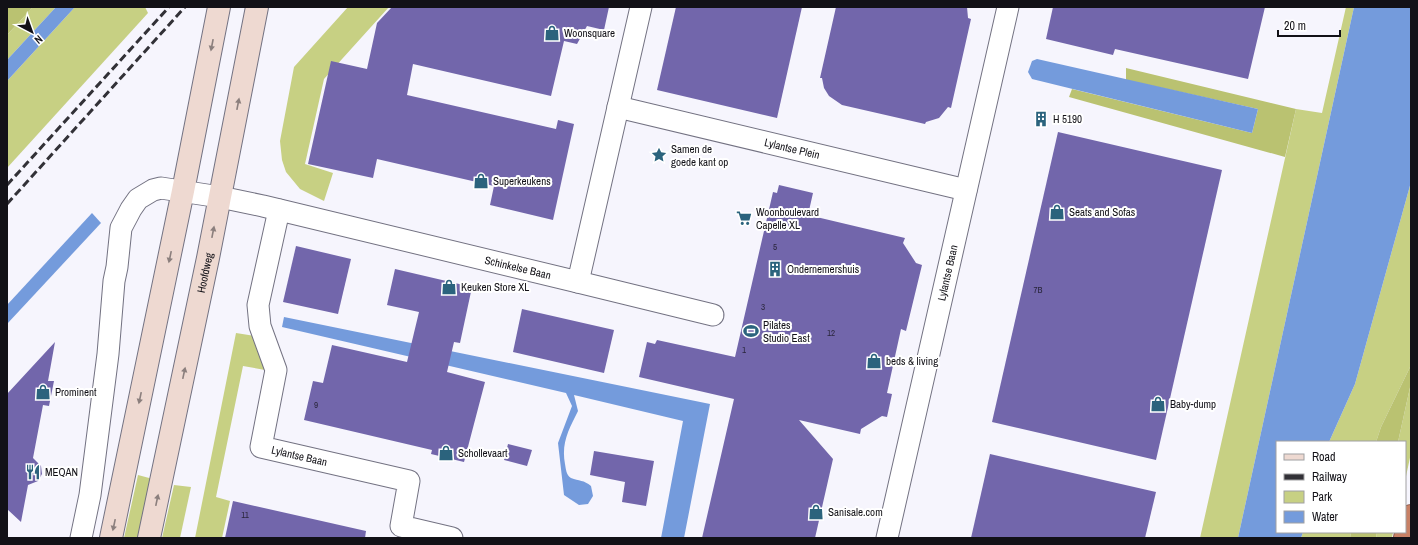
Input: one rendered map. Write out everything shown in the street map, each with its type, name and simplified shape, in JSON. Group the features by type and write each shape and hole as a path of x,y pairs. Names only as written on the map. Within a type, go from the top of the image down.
{"highway":[{"path":"1405,538 1411,516"}],"main road":[{"path":"111,538 183,191 219,7"},
{"name":"Hoofdweg","path":"149,538 220,197 257,7"}],"street":[{"path":"641,7 578,282 712,315"},
{"name":"Lylantse Baan","path":"887,538 1008,7"},
{"name":"Lylantse Plein","path":"618,107 966,190"},
{"path":"81,538 90,495 106,369 114,281 121,228 138,199 153,190 161,188 183,191"},
{"name":"Schinkelse Baan","path":"183,191 220,197 278,210 578,282"},
{"name":"Lylantse Baan","path":"278,210 258,305 260,326 276,370 261,447 409,480 401,526 452,538"}],"green space":[{"path":"7,7 33,7 7,35"},
{"path":"33,7 56,7 7,60 7,35"},
{"path":"75,7 145,7 148,13 7,168 7,81"},
{"path":"348,7 389,7 324,79 305,164 333,173 324,201 300,189 286,172 282,160 280,141 294,67"},
{"path":"1346,7 1354,7 1238,538 1200,538 1296,109 1322,113"},
{"path":"1126,68 1296,109 1285,157 1069,97 1072,89 1252,133 1258,109 1126,80"},
{"path":"1411,182 1411,365 1381,427 1376,441 1329,441 1355,384"},
{"path":"236,333 255,336 265,370 243,366 216,497 230,501 222,538 195,538"},
{"path":"1411,365 1411,383 1398,441 1376,441 1381,427"},
{"path":"1411,383 1411,453 1406,476 1406,441 1398,441"},
{"path":"138,475 153,479 141,538 124,538"},
{"path":"174,485 191,487 180,538 162,538"},
{"path":"1303,533 1351,533 1350,538 1301,538"},
{"path":"1351,533 1377,533 1376,538 1350,538"},
{"path":"1377,533 1393,533 1392,538 1376,538"}],"water":[{"path":"56,7 75,7 7,81 7,60"},
{"path":"1354,7 1411,7 1411,182 1355,384 1329,441 1276,441 1276,533 1303,533 1301,538 1238,538"},
{"path":"1037,59 1258,109 1252,133 1032,79 1028,72 1032,61"},
{"path":"92,213 101,223 7,324 7,305"},
{"path":"284,317 710,404 684,538 661,538 683,421 574,395 578,411 565,443 564,456 566,470 571,478 591,486 593,496 588,504 579,505 564,495 558,443 572,406 566,393 282,327"}],"building":[{"path":"392,7 609,7 604,30 587,26 577,44 564,41 551,96 413,64 407,95 556,129 558,120 574,124 553,220 490,205 494,186 377,159 373,178 308,164 331,61 367,69 377,23"},
{"path":"676,7 802,7 777,118 657,90"},
{"path":"836,7 967,7 968,18 971,19 951,108 948,107 939,118 926,122 925,124 842,105 829,96 824,88 822,78 820,78"},
{"path":"1053,7 1265,7 1248,79 1115,49 1113,55 1046,39"},
{"path":"1058,132 1222,170 1156,460 992,422"},
{"path":"779,185 813,193 808,215 905,238 903,243 916,263 922,265 906,331 901,329 887,393 892,394 887,417 882,416 861,429 860,434 799,420 833,459 815,538 702,538 734,399 639,377 647,342 655,344 657,340 735,357 773,192 777,193"},
{"path":"296,246 351,259 338,314 283,302"},
{"path":"395,269 472,287 460,343 454,342 447,372 485,382 464,462 431,454 432,450 304,420 313,381 323,383 332,345 407,362 419,312 387,305"},
{"path":"522,309 614,330 604,373 513,352"},
{"path":"55,342 48,381 54,381 49,406 43,405 33,458 41,466 42,474 38,481 28,485 21,522 7,509 7,394"},
{"path":"508,444 532,450 527,466 504,460"},
{"path":"594,451 654,461 646,506 622,502 625,482 590,475"},
{"path":"990,454 1156,492 1145,538 971,538"},
{"path":"233,501 366,531 365,538 225,538"}],"railway":[{"path":"7,185 169,7"},
{"path":"7,204 185,7"}],"place":[{"name":"Woonsquare","path":"552,33"},
{"name":"H 5190","path":"1041,119"},
{"name":"Samen de goede kant op","path":"659,155"},
{"name":"Superkeukens","path":"481,181"},
{"name":"Seats and Sofas","path":"1057,212"},
{"name":"Woonboulevard Capelle XL","path":"744,218"},
{"name":"Ondernemershuis","path":"775,269"},
{"name":"Keuken Store XL","path":"449,287"},
{"name":"Pilates Studio East","path":"751,331"},
{"name":"beds & living","path":"874,361"},
{"name":"Prominent","path":"43,392"},
{"name":"Baby-dump","path":"1158,404"},
{"name":"Schollevaart","path":"446,453"},
{"name":"MEQAN","path":"33,472"},
{"name":"Sanisale.com","path":"816,512"}]}
